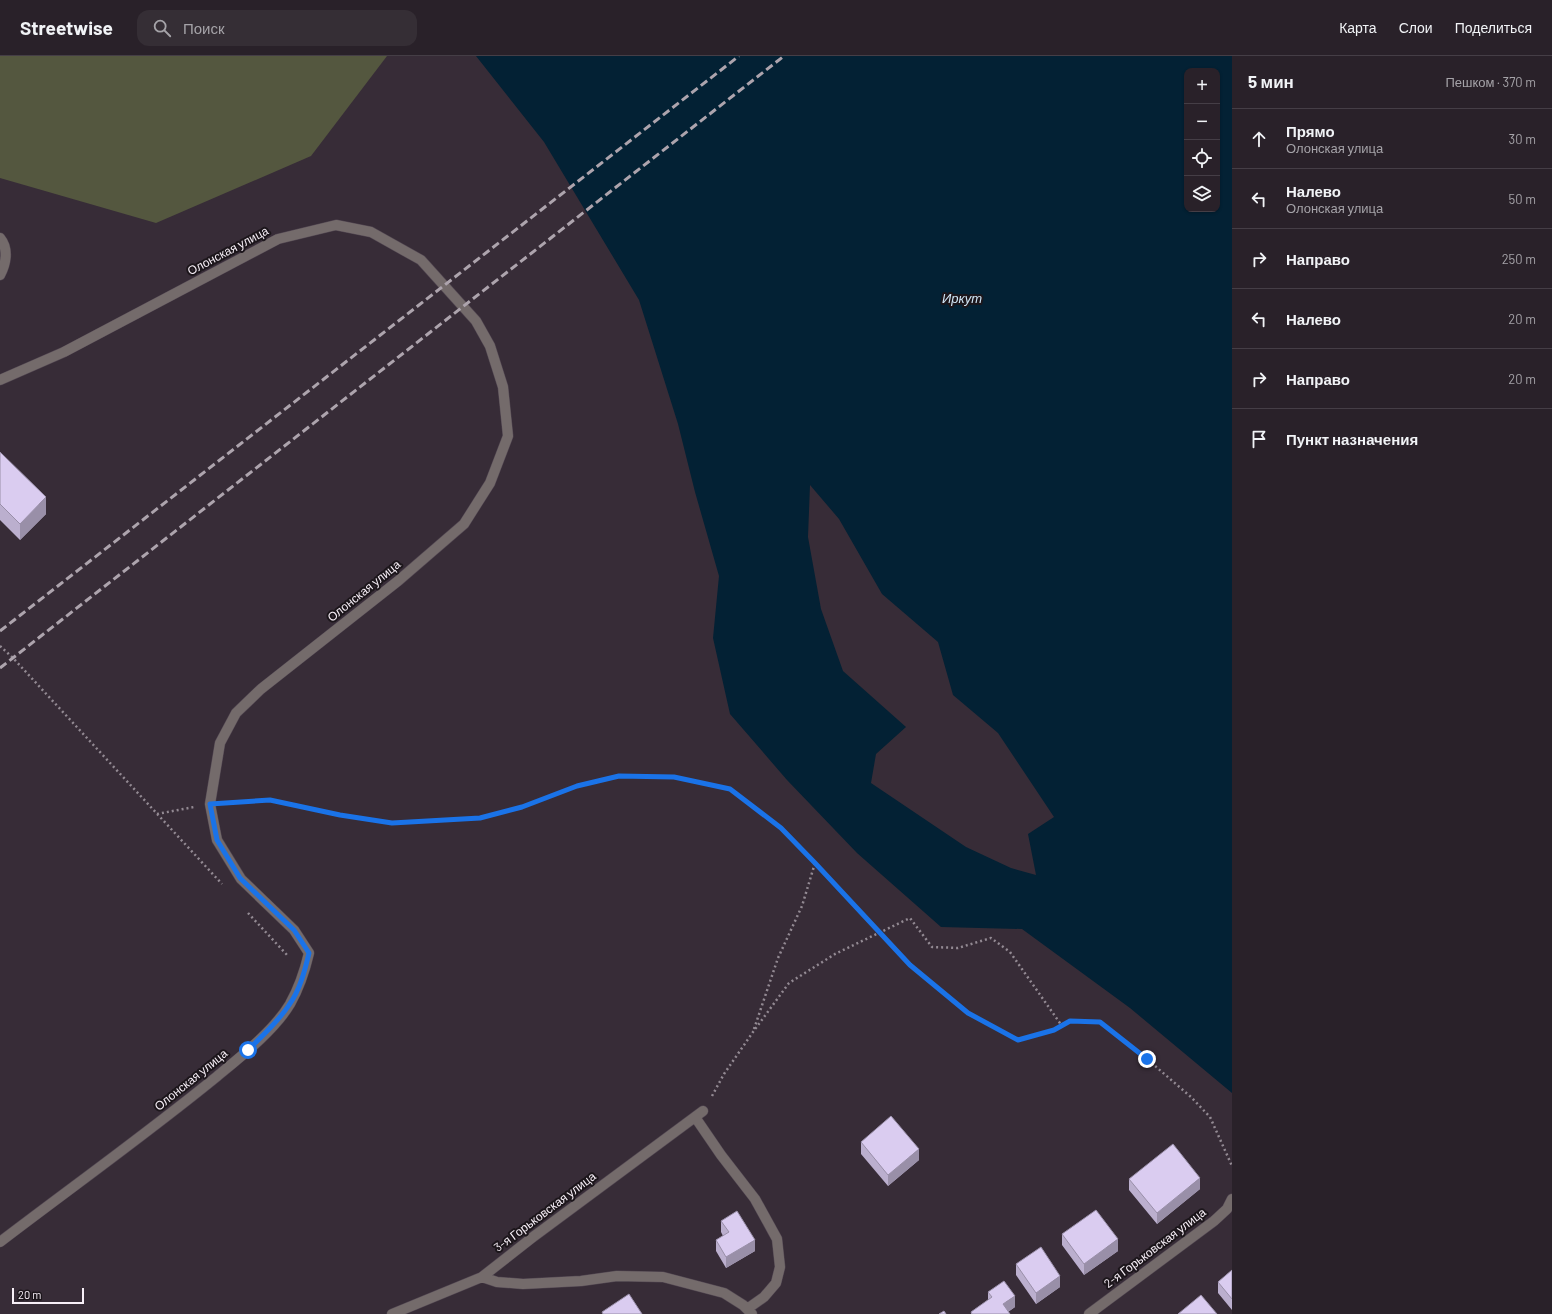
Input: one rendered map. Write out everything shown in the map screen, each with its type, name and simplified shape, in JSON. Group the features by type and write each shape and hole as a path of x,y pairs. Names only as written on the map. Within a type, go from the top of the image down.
{"street":[{"name":"Олонская улица","path":"0,380 64,352 278,239 336,226 371,232 421,260 476,321 490,346 503,387 508,436 490,483 464,524 398,581 261,689 236,712 220,744 210,804 217,840 240,878 294,930 309,953 304,973 290,1004 272,1026 248,1050 175,1111 0,1242"},
{"path":"0,238 3,242 6,254 5,266 0,275"},
{"path":"482,1277 497,1282 523,1284 581,1281 617,1276 663,1277 724,1292 743,1305 750,1312 776,1283 780,1267 777,1239 755,1199 721,1155 699,1114"},
{"name":"3-я Горьковская улица","path":"392,1314 482,1277 533,1237 699,1114"},
{"name":"2-я Горьковская улица","path":"1089,1314 1214,1221 1227,1210 1232,1199"}],"path":[{"path":"0,646 13,658 222,885"},
{"path":"157,814 210,804 270,800 340,815 392,823 480,818 522,807 577,786 619,776 674,777 730,789 781,828 910,965 968,1013 1018,1040 1054,1030 1070,1021 1100,1022 1191,1096 1210,1117 1232,1166"},
{"path":"753,1032 778,958 802,906 815,863"},
{"path":"244,908 304,973"},
{"path":"699,1114 724,1074 789,983 835,954 878,932 910,918 932,947 958,948 991,938 1010,952 1062,1026"}],"green space":[{"path":"0,56 387,56 311,156 156,223 0,178"}],"water":[{"name":"Иркут","path":"476,56 1232,56 1232,1093 1130,1008 1022,929 941,927 857,853 787,780 730,714 713,638 719,576 695,492 678,424 639,300 544,142","holes":["810,485 839,519 882,594 938,642 953,695 998,733 1054,817 1028,834 1036,875 1011,868 966,847 871,783 876,754 906,727 843,671 821,609 808,537"]}],"building":[{"path":"0,452 46,497 20,524 0,504"},
{"path":"891,1116 919,1149 888,1175 861,1142"},
{"path":"1173,1144 1200,1178 1157,1213 1129,1179"},
{"path":"1096,1210 1118,1239 1084,1264 1062,1234"},
{"path":"737,1211 755,1240 726,1257 716,1240 729,1232 721,1221"},
{"path":"1041,1247 1060,1276 1036,1293 1016,1264"},
{"path":"1232,1270 1232,1299 1218,1282"},
{"path":"1004,1281 1015,1296 1003,1304 1010,1314 972,1314 971,1312 992,1297 988,1292"},
{"path":"629,1294 642,1314 603,1314 602,1312"},
{"path":"1201,1295 1217,1314 1178,1314"},
{"path":"944,1311 946,1314 939,1314"}],"railway":[{"path":"0,631 739,56"},
{"path":"0,668 784,56"}],"route":[{"path":"248,1050 272,1026 290,1004 304,973 309,953 294,930 274,909 240,878 217,840 210,804 270,800 340,815 392,823 480,818 522,807 577,786 619,776 674,777 730,789 781,828 910,965 968,1013 1018,1040 1054,1030 1070,1021 1100,1022 1147,1059"}]}
